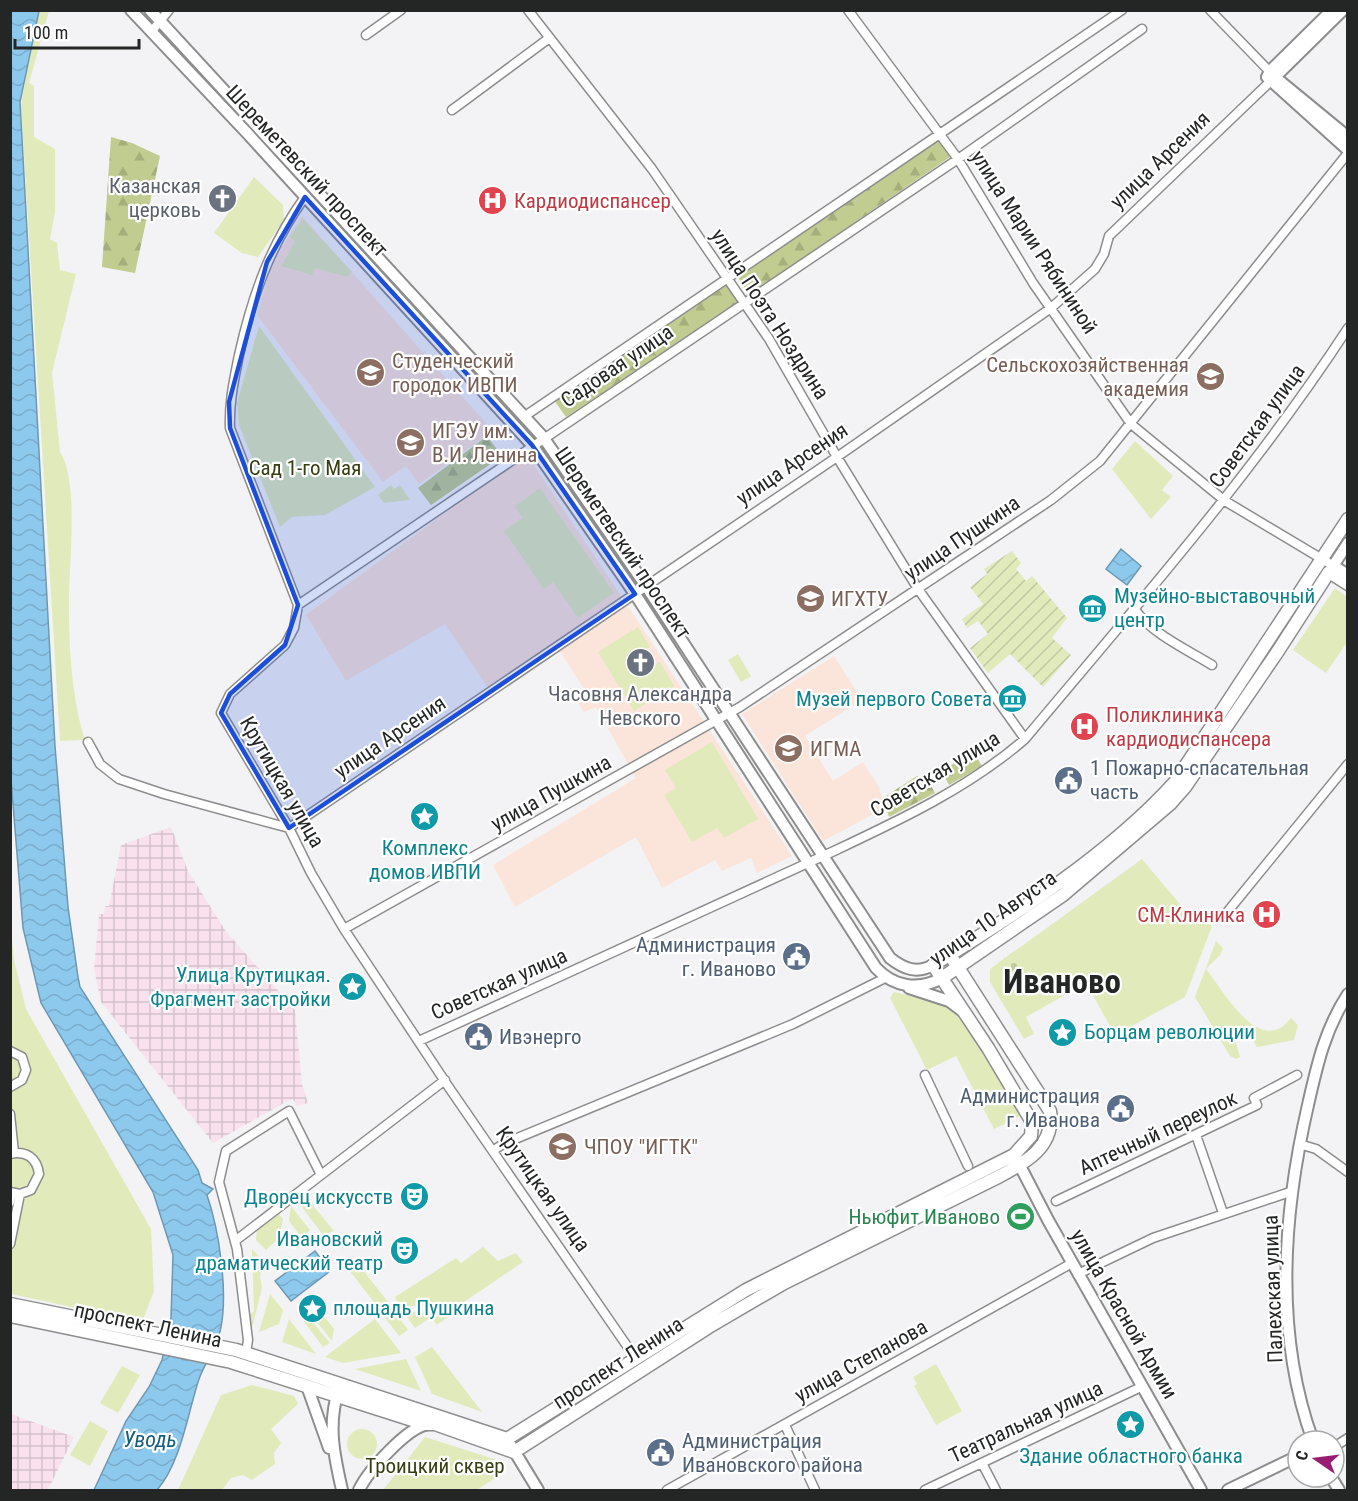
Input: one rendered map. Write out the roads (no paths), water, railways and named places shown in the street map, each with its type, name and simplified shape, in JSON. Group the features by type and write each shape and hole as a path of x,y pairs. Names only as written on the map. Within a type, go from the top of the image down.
{"highway":[{"name":"улица 10 Августа","path":"942,978 1063,895 1170,804 1185,787 1238,710 1327,566 1347,519"},
{"name":"улица 10 Августа","path":"933,965 1054,885 1159,800 1175,782 1327,566"},
{"name":"улица Марии Рябининой","path":"1327,566 1347,584"},
{"name":"проспект Ленина","path":"10,1316 237,1355 338,1389 507,1439 746,1290 1036,1153 1046,1140 1051,1121 1050,1112 950,955"},
{"path":"973,988 971,967 977,955"},
{"name":"проспект Ленина","path":"237,1355 307,1386 338,1389 425,1424 435,1424 514,1452 712,1325 784,1283 1017,1160 1031,1136 1032,1122 968,1017 933,965"},
{"name":"проспект Ленина","path":"10,1304 142,1337"}],"main road":[{"name":"Шереметевский проспект","path":"131,10 532,445 635,594 807,862 885,978"},
{"name":"улица Арсения","path":"1272,76 1332,10"},
{"name":"улица Арсения","path":"1272,76 1343,10"},
{"name":"Шереметевский проспект","path":"156,14 543,437 646,586 821,856 890,958 899,966"},
{"path":"1272,76 1347,137"},
{"path":"1272,76 1347,152"},
{"path":"305,197 315,188"},
{"name":"улица 10 Августа","path":"1327,566 1347,543"},
{"name":"улица Марии Рябининой","path":"1327,566 1347,575"},
{"name":"улица 10 Августа","path":"899,966 917,970 933,965"},
{"name":"улица 10 Августа","path":"885,978 901,984 922,986 942,978"},
{"name":"проспект Ленина","path":"901,984 949,1001 968,1017"},
{"name":"Палехская улица","path":"1307,1429 1292,1347 1287,1247 1290,1192 1299,1144 1328,1028 1347,994"},
{"name":"улица Красной Армии","path":"1017,1160 1078,1274 1201,1491"},
{"path":"307,1386 337,1469"},
{"path":"338,1389 331,1421 342,1491"},
{"path":"359,1491 375,1466 411,1432 422,1425 435,1424"},
{"path":"507,1439 538,1491"},
{"path":"1228,1491 1286,1460"}],"street":[{"path":"149,28 156,14 169,10"},
{"path":"366,35 401,10"},
{"name":"улица Поэта Ноздрина","path":"528,10 548,39 652,170 745,303 769,339 837,457 918,589 1025,739"},
{"name":"Садовая улица","path":"525,416 939,132 1122,10"},
{"path":"1210,10 1272,76"},
{"name":"улица Марии Рябининой","path":"851,11 958,159 1051,308 1131,424 1225,501 1327,566"},
{"name":"Садовая улица","path":"298,605 543,437 958,159 1142,29"},
{"path":"452,110 548,39"},
{"name":"улица Арсения","path":"289,828 837,457 1051,308 1095,269 1104,254 1109,236 1272,76"},
{"name":"улица Пушкина","path":"344,929 729,713 1050,500 1100,462 1347,152"},
{"path":"298,605 230,428 229,402 250,312 267,262 305,197"},
{"name":"Советская улица","path":"418,1041 821,856 896,820 990,768 1025,739 1225,501 1294,407 1347,328"},
{"name":"Крутицкая улица","path":"298,605 294,628 285,645 228,696 221,713 289,828 311,873 344,929 636,1359"},
{"path":"1135,610 1143,621 1167,639 1212,665"},
{"path":"88,742 100,764 119,779 164,794 289,828"},
{"path":"1224,916 1347,764"},
{"path":"494,1150 522,1135 793,1024 885,978"},
{"path":"10,1051 22,1057 26,1070 22,1080 10,1087"},
{"path":"925,1075 968,1166"},
{"name":"Аптечный переулок","path":"1056,1201 1257,1106 1254,1098 1297,1075"},
{"path":"235,1241 445,1080"},
{"path":"237,1355 248,1340 235,1241 219,1182 226,1151 289,1111 321,1175"},
{"path":"10,1114 12,1154 32,1157 39,1169 34,1187 13,1195 10,1244"},
{"path":"1196,1135 1223,1213"},
{"path":"1299,1144 1316,1149 1347,1172"},
{"path":"1078,1274 1153,1238 1290,1192"},
{"name":"улица Степанова","path":"667,1491 1072,1263"},
{"name":"Театральная улица","path":"925,1491 1143,1386"},
{"path":"785,1425 815,1491"},
{"path":"982,1463 996,1491"}],"water":[{"name":"Уводь","path":"10,11 39,11 20,102 55,746 68,907 78,977 80,987 198,1170 202,1183 213,1189 207,1195 215,1225 223,1278 223,1312 219,1334 199,1379 178,1452 157,1490 94,1490 126,1421 149,1387 162,1360 171,1318 173,1255 153,1192 41,1003 23,928 10,767"},
{"path":"1121,549 1141,566 1127,585 1106,569"},
{"path":"315,1251 330,1271 291,1301 275,1281"}],"place":[{"name":"Казанская церковь","path":"222,198"},
{"name":"Кардиодиспансер","path":"493,201"},
{"name":"Студенческий городок ИВПИ","path":"371,373"},
{"name":"Сельскохозяйственная академия","path":"1210,377"},
{"name":"ИГЭУ им. В.И. Ленина","path":"411,443"},
{"name":"ИГХТУ","path":"810,599"},
{"name":"Музейно-выставочный центр","path":"1093,608"},
{"name":"Часовня Александра Невского","path":"640,663"},
{"name":"Музей первого Совета","path":"1013,699"},
{"name":"Поликлиника кардиодиспансера","path":"1085,727"},
{"name":"ИГМА","path":"789,749"},
{"name":"1 Пожарно-спасательная часть","path":"1069,780"},
{"name":"Комплекс домов ИВПИ","path":"425,817"},
{"name":"СМ-Клиника","path":"1266,915"},
{"name":"Администрация г. Иваново","path":"797,957"},
{"name":"Улица Крутицкая. Фрагмент застройки","path":"352,987"},
{"name":"Борцам революции","path":"1063,1032"},
{"name":"Ивэнерго","path":"478,1037"},
{"name":"Администрация г. Иванова","path":"1121,1108"},
{"name":"ЧПОУ \"ИГТК\"","path":"563,1147"},
{"name":"Дворец искусств","path":"414,1197"},
{"name":"Ньюфит Иваново","path":"1021,1217"},
{"name":"Ивановский драматический театр","path":"404,1251"},
{"name":"площадь Пушкина","path":"312,1308"},
{"name":"Здание областного банка","path":"1131,1425"},
{"name":"Администрация Ивановского района","path":"661,1453"}],"district":[{"name":"Иваново","path":"1062,981"}],"park label":[{"name":"Сад 1-го Мая","path":"305,468"},
{"name":"Троицкий сквер","path":"435,1466"}]}
